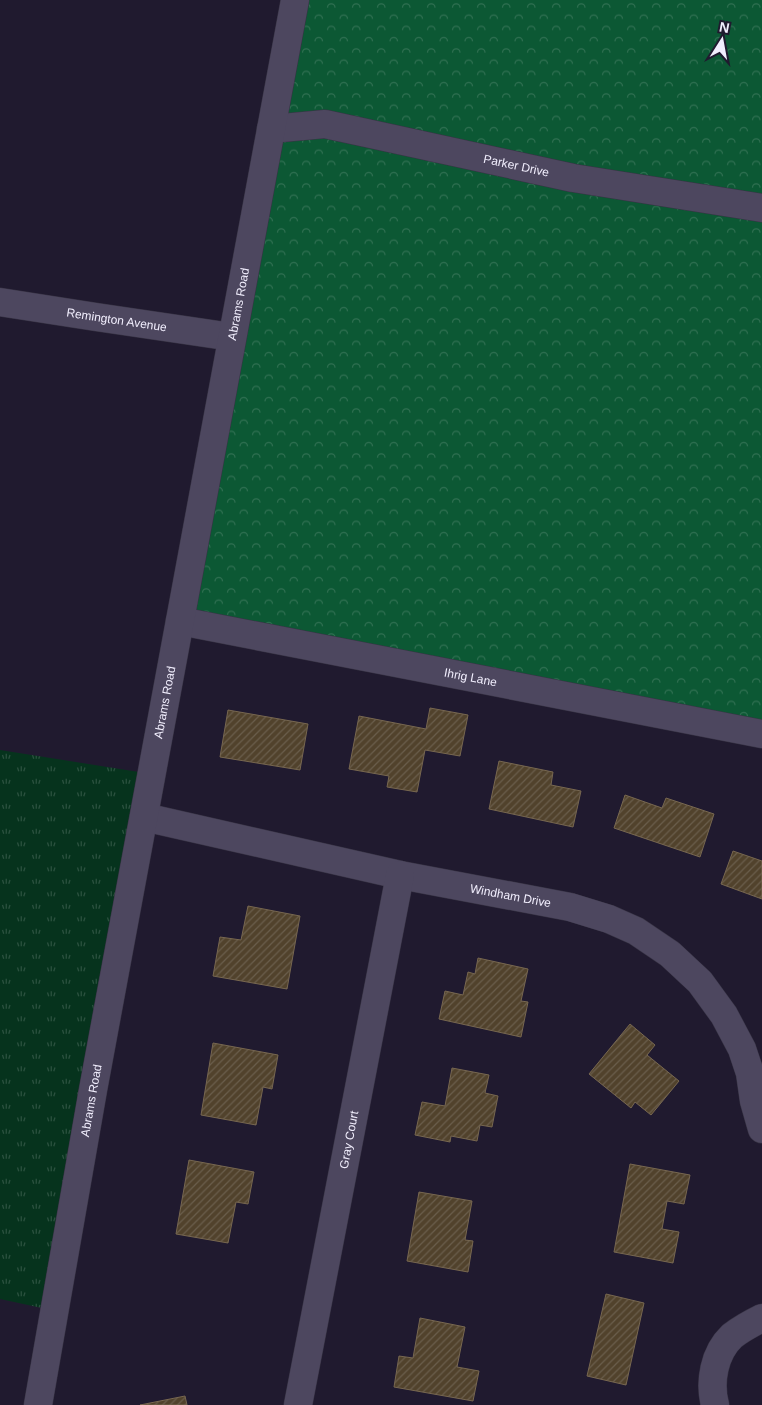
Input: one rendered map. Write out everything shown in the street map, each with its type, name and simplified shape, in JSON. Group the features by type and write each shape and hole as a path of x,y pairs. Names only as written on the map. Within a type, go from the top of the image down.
{"street":[{"name":"Abrams Road","path":"38,1405 97,1070 295,0"},
{"name":"Parker Drive","path":"271,129 325,124 574,178 762,208"},
{"name":"Remington Avenue","path":"0,302 96,318 232,336"},
{"name":"Ihrig Lane","path":"180,621 762,734"},
{"name":"Windham Drive","path":"144,817 400,875 570,908 609,919 636,931 670,954 700,982 724,1015 742,1049 750,1073 754,1101 762,1129"},
{"name":"Gray Court","path":"298,1405 400,875"},
{"path":"715,1405 712,1394 718,1355 732,1337 762,1318"}],"green space":[{"path":"308,0 762,0 762,730 191,627"},
{"path":"0,750 139,772 42,1308 0,1299"}],"building":[{"path":"430,708 468,715 460,756 425,750 417,792 387,787 389,776 349,769 359,716 426,729"},
{"path":"228,710 308,724 300,770 220,757"},
{"path":"499,761 553,772 551,785 581,791 573,827 489,809"},
{"path":"625,795 662,808 666,798 714,814 700,857 614,828"},
{"path":"733,851 762,861 762,899 721,884"},
{"path":"248,906 300,916 287,989 213,976 220,937 241,940"},
{"path":"478,958 528,969 521,1001 528,1002 521,1037 439,1019 445,991 463,995 468,972 475,974"},
{"path":"630,1024 655,1045 647,1055 679,1081 651,1115 635,1102 631,1108 589,1074"},
{"path":"213,1043 278,1055 272,1089 263,1087 256,1125 201,1115"},
{"path":"452,1068 489,1075 485,1093 498,1096 492,1127 480,1125 477,1141 451,1136 450,1142 415,1135 422,1102 445,1106"},
{"path":"189,1160 254,1172 248,1204 236,1202 228,1243 176,1234"},
{"path":"630,1164 690,1175 684,1204 667,1201 662,1229 679,1232 673,1263 614,1252"},
{"path":"419,1192 472,1201 465,1240 473,1241 468,1272 407,1261"},
{"path":"606,1294 644,1303 626,1385 587,1376"},
{"path":"420,1318 465,1327 457,1367 479,1371 473,1401 394,1387 399,1356 413,1358"},
{"path":"185,1396 187,1405 140,1405"}]}
